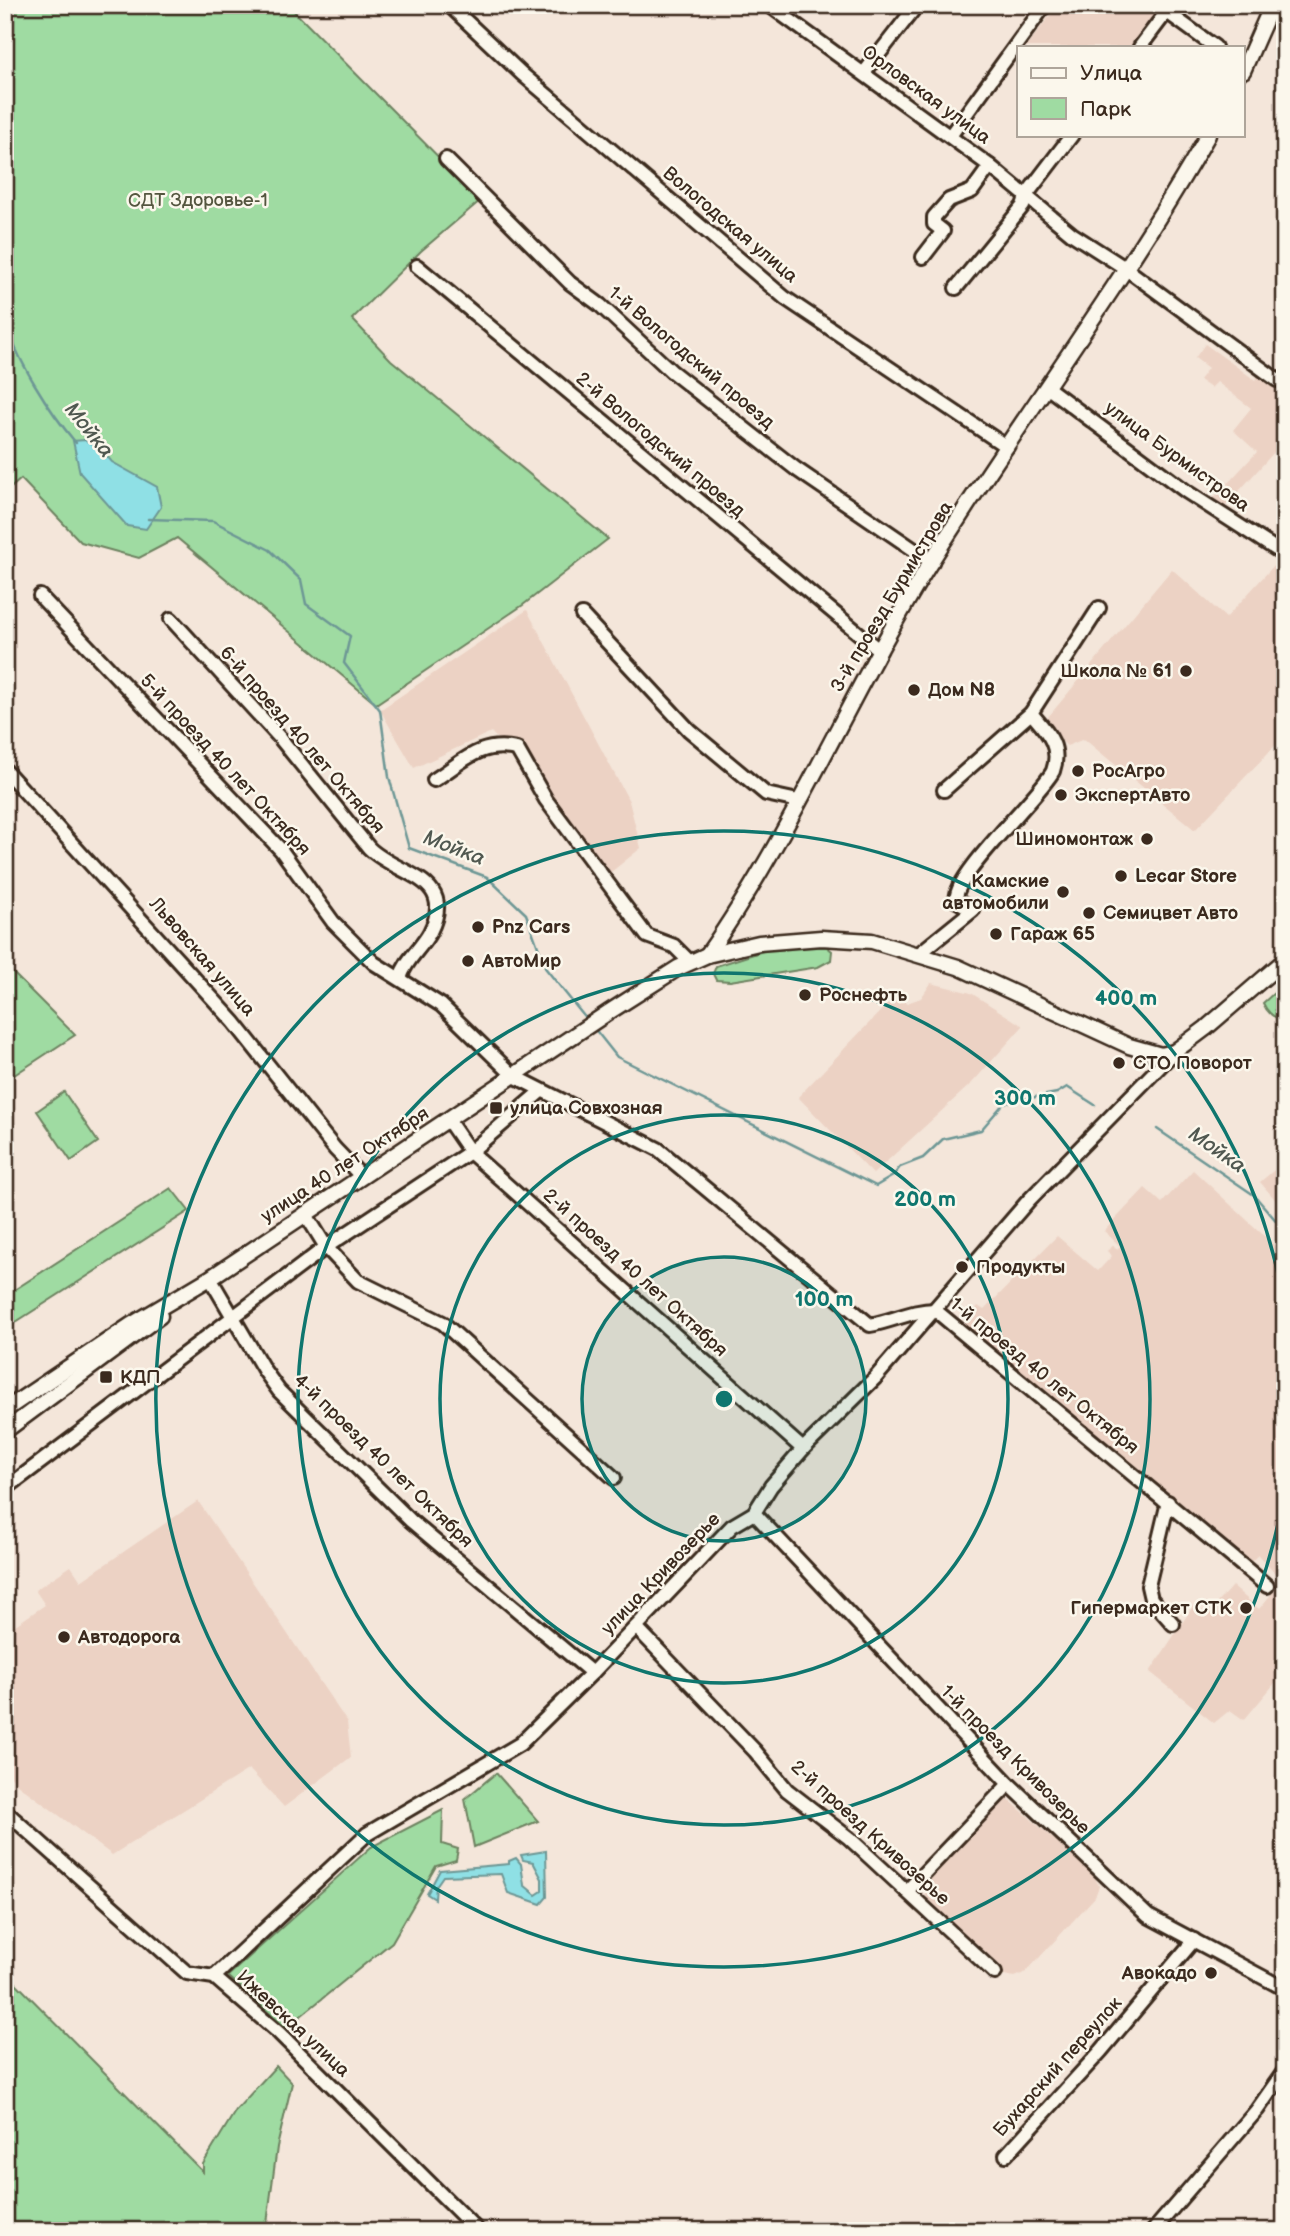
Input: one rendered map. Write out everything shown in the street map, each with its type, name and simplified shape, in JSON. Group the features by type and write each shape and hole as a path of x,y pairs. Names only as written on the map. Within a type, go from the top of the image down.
{"main road":[{"path":"1244,67 1272,5"},
{"name":"3-й проезд Бурмистрова","path":"707,955 730,922 932,562 1170,200 1207,136"},
{"path":"707,955 759,943 821,937 872,941 920,953 958,967 1149,1054 1174,1052"},
{"name":"улица 40 лет Октября","path":"5,1410 131,1325 210,1278 575,1034 690,962 707,955"},
{"name":"улица Кривозерье","path":"1174,1052 1285,960"},
{"path":"5,1431 138,1336 188,1292"}],"street":[{"name":"Вологодская улица","path":"449,5 522,74 785,298 1007,447"},
{"name":"Орловская улица","path":"769,5 990,166 1027,194 1034,205 1125,268"},
{"path":"864,73 917,5"},
{"path":"950,136 1045,5"},
{"path":"1141,46 1169,9 1213,46"},
{"path":"956,288 1023,206 1027,194 1071,136"},
{"name":"1-й Вологодский проезд","path":"446,159 570,283 600,305 671,370 796,470 932,562"},
{"path":"923,257 943,231 934,224 934,218 950,200 972,191 990,166"},
{"name":"2-й Вологодский проезд","path":"417,266 880,651"},
{"path":"1125,268 1277,380"},
{"name":"улица Бурмистрова","path":"1048,388 1187,492 1285,555"},
{"name":"5-й проезд 40 лет Октября","path":"40,596 281,850 338,927 374,963 400,978 460,1021 514,1076 541,1091"},
{"path":"944,790 1004,734 1031,713 1099,608"},
{"path":"582,615 689,730 766,794 798,801"},
{"name":"6-й проезд 40 лет Октября","path":"171,620 279,738 369,848 380,858 427,883 433,891 437,906 434,921 427,937 405,964 400,978"},
{"path":"920,953 973,909 957,901 957,892 984,852 1053,771 1056,758 1054,743 1031,713"},
{"path":"434,780 485,747 517,749 546,800 647,936 674,946 690,962"},
{"name":"Львовская улица","path":"5,770 234,1022 335,1149 361,1176"},
{"name":"улица Кривозерье","path":"214,1977 368,1834 520,1744 592,1673 732,1526 754,1513 771,1486 935,1310 1029,1200 1174,1052"},
{"path":"5,1489 326,1247 470,1152 541,1091"},
{"name":"1-й проезд 40 лет Октября","path":"541,1091 658,1149 870,1325 891,1321 917,1310 935,1310 1267,1586"},
{"name":"2-й проезд 40 лет Октября","path":"448,1119 470,1152 803,1450"},
{"path":"305,1213 326,1247 358,1281 443,1323 614,1478"},
{"name":"4-й проезд 40 лет Октября","path":"210,1278 279,1391 411,1521 592,1673"},
{"path":"1168,1502 1147,1586 1151,1600 1173,1624"},
{"name":"1-й проезд Кривозерье","path":"754,1513 1009,1784 1148,1916 1285,1989"},
{"name":"2-й проезд Кривозерье","path":"636,1627 755,1751 787,1790 849,1838 995,1973"},
{"path":"907,1891 1009,1784"},
{"name":"Ижевская улица","path":"5,1811 187,1973 214,1977 279,2033 478,2231"},
{"name":"Бухарский переулок","path":"1006,2155 1101,2051 1194,1940"},
{"path":"1153,2231 1256,2110 1285,2070"}],"shaded area":[{"path":"1058,5 1164,5 1134,46 1027,46"},
{"path":"1205,344 1255,380 1262,372 1285,390 1285,440 1223,509 1212,500 1257,452 1233,430 1251,408 1217,382 1211,388 1199,380 1208,368 1195,358"},
{"name":"Школа № 61","path":"1277,562 1285,567 1285,735 1195,830 1084,739 1067,746 1043,723 1172,569 1226,618"},
{"path":"527,610 629,801 641,848 606,876 555,799 491,732 414,768 380,710"},
{"path":"931,983 971,993 1023,1026 972,1083 873,1174 798,1097 896,995 907,1003 921,998"},
{"path":"1285,1161 1285,1211 1260,1182"},
{"path":"1193,1170 1285,1255 1285,1671 1244,1720 1230,1710 1214,1723 1150,1672 1194,1605 1207,1614 1232,1586 1259,1609 1282,1581 1258,1555 1240,1572 957,1334 978,1306 984,1310 1057,1236 1098,1271 1112,1256 1107,1251 1113,1245 1117,1249 1120,1246 1104,1231 1145,1188 1162,1203"},
{"path":"198,1501 347,1722 351,1757 284,1807 249,1769 112,1855 17,1784 5,1768 5,1632 45,1605 35,1590 71,1566 81,1581"},
{"path":"1006,1797 1093,1874 1099,1886 1095,1897 1026,1972 1015,1977 1004,1975 930,1905 925,1892 928,1882"}],"green space":[{"name":"СДТ Здоровье-1","path":"5,5 288,5 481,200 421,251 352,319 391,360 608,539 523,605 376,704 177,538 139,558 81,542 21,479 5,493"},
{"path":"776,947 827,947 832,951 831,960 818,967 730,981 716,980 713,974 716,966"},
{"path":"5,965 75,1035 5,1081"},
{"path":"1285,983 1285,1020 1271,1015 1263,1003"},
{"path":"64,1092 98,1142 71,1161 37,1111"},
{"path":"171,1188 189,1211 5,1329 5,1296"},
{"path":"496,1773 538,1821 474,1847 465,1799"},
{"path":"443,1810 442,1844 458,1849 456,1860 436,1866 392,1942 286,2028 228,1976 371,1847"},
{"path":"5,1972 203,2172 203,2164 236,2110 276,2066 292,2083 277,2147 266,2231 5,2231"}],"water":[{"path":"85,440 99,447 112,462 157,487 161,507 146,529 127,526 80,473 73,441"},
{"path":"546,1851 547,1897 541,1904 508,1893 501,1874 443,1876 436,1886 435,1899 427,1894 440,1870 509,1864 509,1861 516,1858 521,1864 524,1885 536,1895 542,1891 542,1879 533,1862 523,1860 521,1855"}],"waterway":[{"name":"Мойка","path":"5,319 34,384 76,443"},
{"name":"Мойка","path":"148,519 213,521 270,550 301,580 306,604 350,636 344,663 380,710 389,777 409,848 487,877 526,914 546,969 587,1020"},
{"name":"Мойка","path":"594,1028 617,1057 876,1186 893,1176 900,1167 923,1158 943,1139 981,1130 1004,1103 1057,1093 1067,1087 1095,1105"},
{"name":"Мойка","path":"1157,1129 1254,1195 1285,1231"}],"place":[{"name":"Школа № 61","path":"1186,671"},
{"name":"Дом N8","path":"914,690"},
{"name":"РосАгро","path":"1078,771"},
{"name":"ЭкспертАвто","path":"1061,795"},
{"name":"Шиномонтаж","path":"1147,839"},
{"name":"Lecar Store","path":"1121,876"},
{"name":"Камские автомобили","path":"1063,892"},
{"name":"Семицвет Авто","path":"1089,913"},
{"name":"Pnz Cars","path":"478,927"},
{"name":"Гараж 65","path":"996,934"},
{"name":"АвтоМир","path":"468,961"},
{"name":"Роснефть","path":"805,995"},
{"name":"СТО Поворот","path":"1119,1063"},
{"name":"улица Совхозная","path":"496,1108"},
{"name":"Продукты","path":"962,1267"},
{"name":"КДП","path":"106,1377"},
{"name":"Гипермаркет СТК","path":"1246,1608"},
{"name":"Автодорога","path":"64,1637"},
{"name":"Авокадо","path":"1211,1973"}]}
